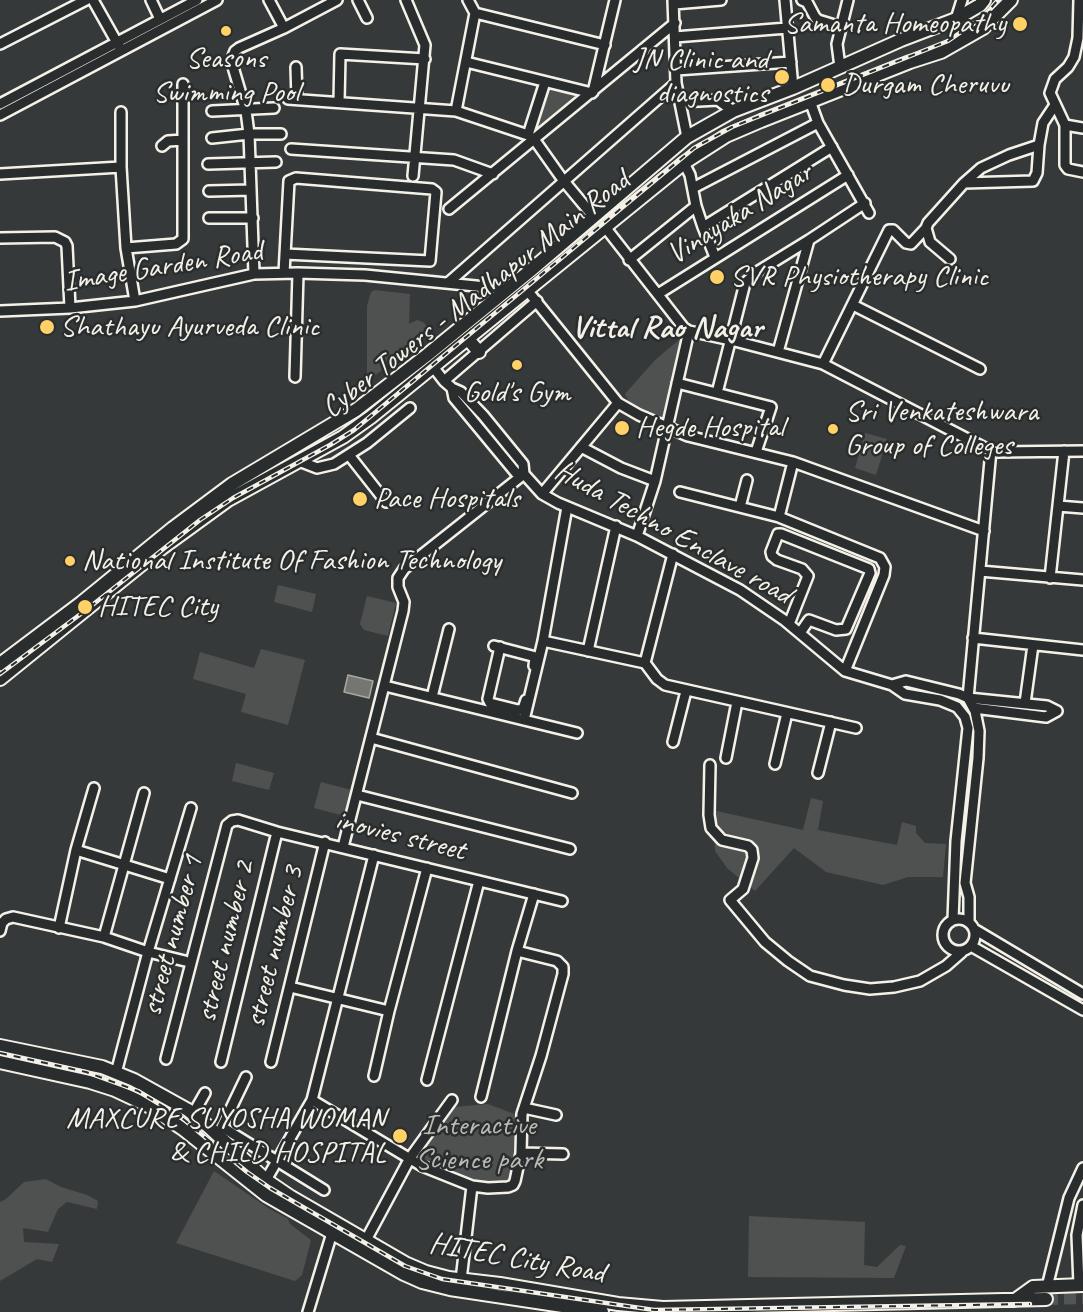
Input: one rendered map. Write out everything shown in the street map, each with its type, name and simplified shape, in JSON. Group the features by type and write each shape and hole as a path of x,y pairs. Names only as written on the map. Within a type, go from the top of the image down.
{"main road":[{"name":"Cyber Towers - Madhapur Main Road","path":"0,664 232,484 356,410 427,355 687,137 733,111 956,20 984,0"},
{"name":"Cyber Towers - Madhapur Main Road","path":"0,679 162,548 228,500 343,437 362,423 434,368 684,163 726,136 810,101 941,52 983,28 995,19 1011,0"},
{"path":"468,339 478,352"},
{"path":"356,410 362,423"},
{"path":"336,424 343,437"},
{"name":"HITEC City Road","path":"0,1046 102,1067 144,1085 193,1114 266,1180 291,1197 415,1268 461,1280 500,1284 618,1304 663,1308 1015,1300 1033,1287 1047,1293"},
{"name":"HITEC City Road","path":"0,1062 97,1084 147,1105 183,1129 251,1185 404,1274 440,1287 602,1312"},
{"path":"1047,1293 1081,1285"}],"street":[{"path":"0,44 86,0"},
{"path":"93,0 122,51"},
{"path":"151,0 160,19"},
{"path":"0,104 197,0"},
{"path":"0,115 217,0"},
{"path":"269,0 284,28"},
{"path":"254,274 249,134 246,111 232,60 235,51 338,0"},
{"path":"358,0 368,18"},
{"path":"406,0 424,39 425,58 413,176"},
{"path":"456,111 476,13 468,0"},
{"path":"592,93 615,0"},
{"path":"687,137 676,83 673,2 721,0"},
{"path":"785,0 793,88"},
{"path":"840,67 837,48 848,0"},
{"path":"956,20 962,0"},
{"path":"1079,0 1081,22 1074,57 1051,85 1050,93 1063,116 1065,125 1065,165 1068,169 1083,172"},
{"path":"806,1 818,20 841,27"},
{"path":"476,13 604,45"},
{"path":"449,209 493,174 531,137 592,93 675,23"},
{"path":"675,37 787,28"},
{"path":"339,102 340,54 425,58"},
{"path":"466,62 592,93"},
{"path":"676,70 791,62"},
{"path":"296,67 292,99 456,111 531,137 593,216"},
{"path":"531,137 545,82"},
{"path":"448,283 676,83"},
{"path":"126,248 176,244 183,239 183,84"},
{"path":"680,102 718,100 733,111"},
{"path":"810,101 818,123 865,202 869,213"},
{"path":"964,183 1033,181 1037,173 1038,145 1043,123 1055,105"},
{"path":"212,111 274,108"},
{"path":"121,112 121,167 126,248 135,301"},
{"path":"693,188 818,123"},
{"path":"1065,125 1083,128"},
{"path":"212,138 249,134 281,134"},
{"path":"162,146 168,141 183,140"},
{"path":"824,364 889,230 893,230 906,243 911,244 964,183 981,168 1038,145"},
{"path":"703,227 832,147"},
{"path":"291,149 454,160 493,174"},
{"path":"208,164 276,162"},
{"path":"684,163 690,173 696,206 715,257"},
{"path":"0,174 121,167"},
{"name":"Vinayaka Nagar","path":"657,294 848,176"},
{"path":"284,273 285,254 290,181 296,178 432,189 436,192 430,261 285,254"},
{"path":"209,191 251,190"},
{"path":"717,393 745,283 757,272 865,202"},
{"path":"629,260 696,206"},
{"path":"209,218 253,218"},
{"path":"604,227 689,331 824,364 991,450 1083,452"},
{"path":"926,228 930,242 950,259"},
{"path":"0,238 55,237 65,242 70,308"},
{"path":"778,352 809,240"},
{"name":"Image Garden Road","path":"295,377 298,273"},
{"name":"Image Garden Road","path":"0,311 70,308 135,301 254,274 365,275 506,289"},
{"path":"527,290 618,403 667,429 793,462 984,531"},
{"path":"444,381 537,301"},
{"path":"853,305 980,369"},
{"path":"637,536 655,481 689,331"},
{"name":"Huda Techno Enclave road","path":"434,368 452,388 454,398 516,473 524,474 542,494 637,536 740,590 789,624 845,671 892,685 905,694 940,700 957,707 965,717 968,728 956,841 953,920"},
{"path":"677,383 771,407 756,452"},
{"path":"542,494 618,403"},
{"path":"299,460 313,467 322,468 334,464 367,443 410,408"},
{"path":"581,447 621,468 655,481"},
{"path":"710,765 711,828 722,840 748,846 752,850 753,858 743,889 730,900 765,942 788,962 810,976 844,986 870,989 894,987 920,981 946,966 971,946 975,938 965,883 979,731 974,708 968,698 991,450"},
{"path":"1050,578 1064,451"},
{"path":"349,455 386,502"},
{"path":"779,517 793,462"},
{"path":"343,847 404,611 398,578 404,569 524,474"},
{"path":"740,507 747,480"},
{"path":"680,492 779,517 883,561 884,575 845,671"},
{"path":"1058,506 1083,508"},
{"path":"524,720 543,641 567,507"},
{"path":"588,651 616,526"},
{"path":"789,624 808,576 802,569 772,556 771,552 778,534 869,569 870,573 846,629 837,630 809,620 806,622 794,614"},
{"path":"645,663 674,554"},
{"path":"980,571 1083,580"},
{"path":"800,633 806,622"},
{"path":"432,697 450,629"},
{"path":"972,638 1083,650"},
{"path":"543,641 645,663 657,680 665,685 686,691 856,728"},
{"path":"479,710 497,644"},
{"path":"497,644 535,657 523,709 518,710 490,703 488,699 497,644"},
{"path":"1025,703 1033,645"},
{"name":"Huda Techno Enclave road","path":"892,685 906,681 968,698 1047,706 1057,711 1046,717 974,708"},
{"path":"385,686 577,733"},
{"path":"673,742 686,691"},
{"path":"726,758 737,702"},
{"path":"775,764 787,713"},
{"path":"818,773 831,722"},
{"path":"371,738 572,793"},
{"path":"59,928 76,850 94,788"},
{"path":"104,938 144,794"},
{"path":"357,795 570,849"},
{"path":"116,1073 148,952 191,808"},
{"name":"inovies street","path":"227,825 238,820 277,832 562,902"},
{"name":"street number 1","path":"166,1059 227,825"},
{"name":"street number 2","path":"221,1062 277,832"},
{"name":"street number 3","path":"271,1062 325,842"},
{"path":"76,850 170,879"},
{"path":"266,1180 312,1100 374,855"},
{"path":"374,1076 388,1011 427,868"},
{"path":"427,1080 479,881"},
{"path":"481,1097 517,951 534,894"},
{"path":"0,931 2,923 13,917 104,938 185,961"},
{"path":"962,952 955,951 944,942 944,929 953,920 961,919 1083,994"},
{"path":"971,946 1083,1010"},
{"path":"312,1100 422,1166 472,1185 488,1188 513,1185 516,1181 521,1153 522,1114 563,974 563,967 557,961 517,951"},
{"path":"290,987 388,1011"},
{"path":"244,1078 220,1126 324,1190"},
{"path":"193,1114 205,1093"},
{"path":"366,1240 410,1158 452,1100"},
{"path":"524,1108 556,1114"},
{"path":"521,1153 563,1154"},
{"path":"1047,1293 1069,1198 1083,1168"},
{"path":"461,1280 472,1185"},
{"path":"1066,1213 1082,1210 1077,1235 1081,1285"},
{"path":"308,1312 332,1233"},
{"path":"1059,1244 1077,1244"}],"green space":[{"path":"547,86 585,94 538,133 533,130"},
{"path":"375,290 410,294 409,324 417,320 423,322 428,327 428,333 367,382 367,306 371,292"},
{"path":"680,339 684,343 663,423 640,411 629,402 625,394 655,360"},
{"path":"865,433 887,439 876,475 855,468"},
{"path":"278,585 316,594 312,612 274,602"},
{"path":"367,596 396,603 388,636 364,630 360,624"},
{"path":"261,649 305,660 288,725 241,712 246,694 193,679 200,652 254,668"},
{"path":"236,763 274,773 269,790 232,781"},
{"path":"321,782 351,790 344,816 314,808"},
{"path":"811,798 823,801 818,830 897,845 902,822 916,826 916,833 925,843 946,844 943,877 908,877 883,885 826,872 794,848 755,891 727,868 715,851 712,810 803,830"},
{"name":"Interactive Science park","path":"488,1104 517,1115 518,1153 512,1183 477,1184 429,1166 423,1154 432,1134 454,1107"},
{"path":"214,1171 288,1219 290,1224 311,1240 302,1275 295,1281 176,1243"},
{"path":"46,1179 98,1201 97,1209 67,1202 58,1209 48,1232 23,1228 24,1242 59,1244 52,1262 37,1259 0,1281 0,1202 24,1182"},
{"path":"749,1216 865,1222 864,1265 877,1267 900,1245 906,1246 894,1278 748,1277"}],"shaded area":[{"path":"348,675 373,681 369,698 344,692"}],"tunnel":[{"path":"1046,1299 1083,1298"}],"railway":[{"path":"0,674 200,520 233,498 354,430 694,148 732,127 948,41 984,16 998,0"},
{"path":"0,1053 86,1072 138,1091 182,1118 270,1188 405,1266 442,1279 654,1310 1030,1304"}],"place":[{"name":"Samanta Homeopathy","path":"1020,24"},
{"name":"Seasons Swimming Pool","path":"226,31"},
{"name":"JN Clinic and diagnostics","path":"782,77"},
{"name":"Durgam Cheruvu","path":"828,85"},
{"name":"SVR Physiotherapy Clinic","path":"717,277"},
{"name":"Shathayu Ayurveda Clinic","path":"47,327"},
{"name":"Gold's Gym","path":"517,365"},
{"name":"Hegde Hospital","path":"622,428"},
{"name":"Sri Venkateshwara Group of Colleges","path":"833,429"},
{"name":"Pace Hospitals","path":"360,499"},
{"name":"National Institute Of Fashion Technology","path":"70,561"},
{"name":"HITEC City","path":"85,607"},
{"name":"MAXCURE SUYOSHA WOMAN & CHILD HOSPITAL","path":"400,1136"}],"district":[{"name":"Vittal Rao Nagar","path":"667,329"}]}
